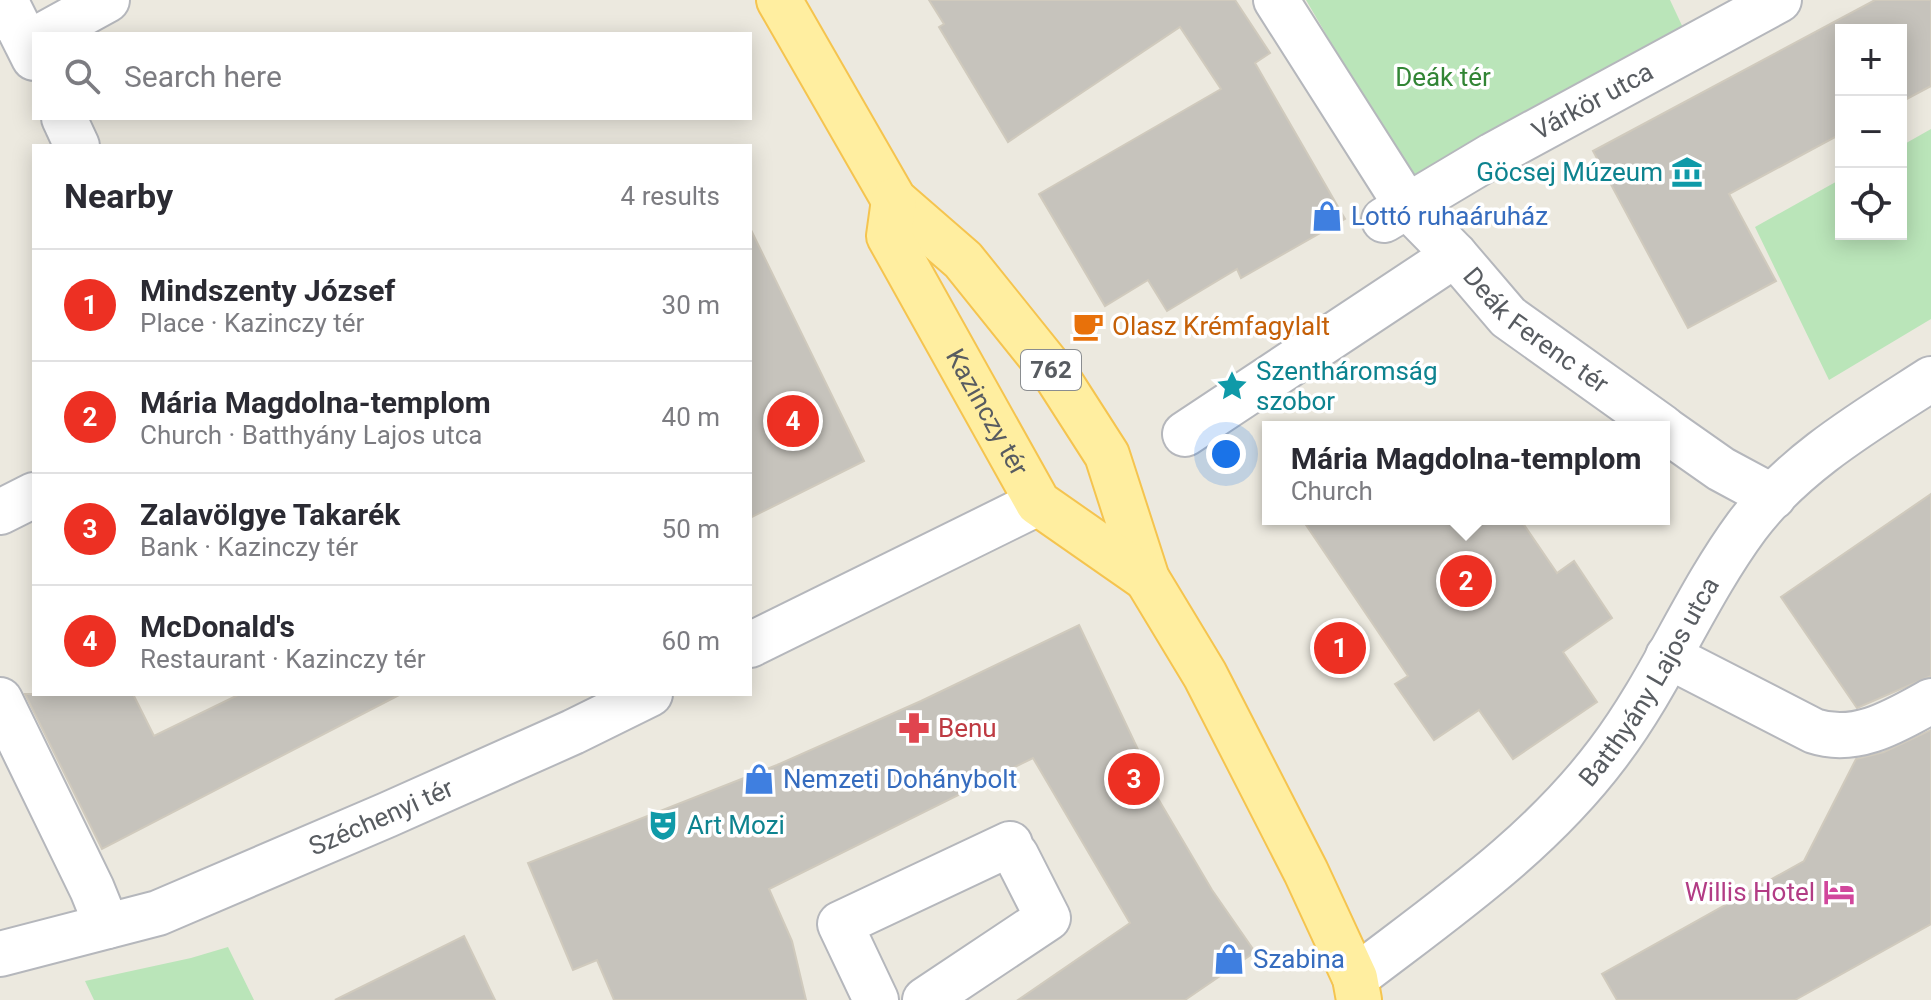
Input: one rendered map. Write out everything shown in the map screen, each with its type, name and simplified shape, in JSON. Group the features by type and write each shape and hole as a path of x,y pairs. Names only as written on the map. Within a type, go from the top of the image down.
{"main road":[{"name":"Kazinczy tér","path":"779,0 894,200 963,260 1057,377 1107,455 1147,579 1205,675 1306,872 1355,994"},
{"name":"Kazinczy tér","path":"894,200 889,236 1038,503 1147,579"}],"street":[{"path":"5,0 32,40"},
{"path":"55,32 107,0"},
{"name":"Deák Ferenc tér","path":"1276,0 1395,213 1455,255 1508,317 1653,421"},
{"name":"Várkör utca","path":"1395,213 1779,0"},
{"path":"65,120 76,144"},
{"name":"Deák Ferenc tér","path":"1185,434 1455,255"},
{"name":"Batthyány Lajos utca","path":"1355,994 1542,829 1608,753 1642,704 1714,575 1748,524 1773,497 1825,450 1931,379"},
{"name":"Deák Ferenc tér","path":"1670,433 1721,469 1773,497"},
{"path":"0,512 32,496"},
{"path":"752,644 1038,503"},
{"path":"1668,656 1828,736 1862,734 1900,719 1931,701"},
{"name":"Széchenyi tér","path":"0,954 158,913 573,732 646,696"},
{"path":"0,700 107,926"},
{"path":"876,1000 840,924 1013,850 1048,918 925,1000"}],"green space":[{"name":"Deák tér","path":"1306,0 1670,0 1685,32 1413,183"},
{"path":"1931,129 1931,319 1829,380 1755,227 1835,182 1835,240 1907,240 1907,143"},
{"path":"228,947 254,1000 94,1000 85,981 191,958"}],"building":[{"path":"929,0 1235,0 1270,53 1255,63 1345,219 1241,278 1237,269 1167,311 1148,280 1105,306 1039,194 1221,89 1180,27 1008,142 939,27 944,24"},
{"name":"Göcsej Múzeum","path":"1875,0 1931,0 1931,86 1907,99 1907,24 1835,24 1835,137 1729,194 1776,281 1688,328 1593,151"},
{"path":"752,232 864,461 752,517"},
{"path":"1931,494 1931,676 1857,708 1781,597"},
{"path":"1306,525 1524,525 1557,573 1574,561 1612,618 1563,652 1597,702 1513,759 1479,710 1434,740 1395,684 1408,676"},
{"path":"1079,625 1143,760 1137,763 1212,890 1255,952 1185,1000 1018,1000 1130,923 1033,758 769,889 792,941 806,1000 614,1000 597,960 573,970 528,863 777,765 921,701"},
{"path":"25,694 134,696 154,736 236,696 397,696 102,849"},
{"name":"Willis Hotel","path":"1931,730 1931,924 1795,1000 1617,1000 1602,974 1804,861 1856,759 1884,752"},
{"path":"464,936 495,1000 335,1000"}],"place":[{"name":"Göcsej Múzeum","path":"1687,172"},
{"name":"Lottó ruhaáruház","path":"1327,216"},
{"name":"Olasz Krémfagylalt","path":"1088,326"},
{"name":"Szentháromság szobor","path":"1232,386"},
{"name":"McDonald's","path":"793,421"},
{"name":"Mária Magdolna-templom","path":"1466,581"},
{"name":"Mindszenty József","path":"1340,648"},
{"name":"Benu","path":"914,728"},
{"name":"Nemzeti Dohánybolt","path":"759,779"},
{"name":"Zalavölgye Takarék","path":"1134,779"},
{"name":"Art Mozi","path":"663,825"},
{"name":"Willis Hotel","path":"1839,892"},
{"name":"Szabina","path":"1229,959"}]}
